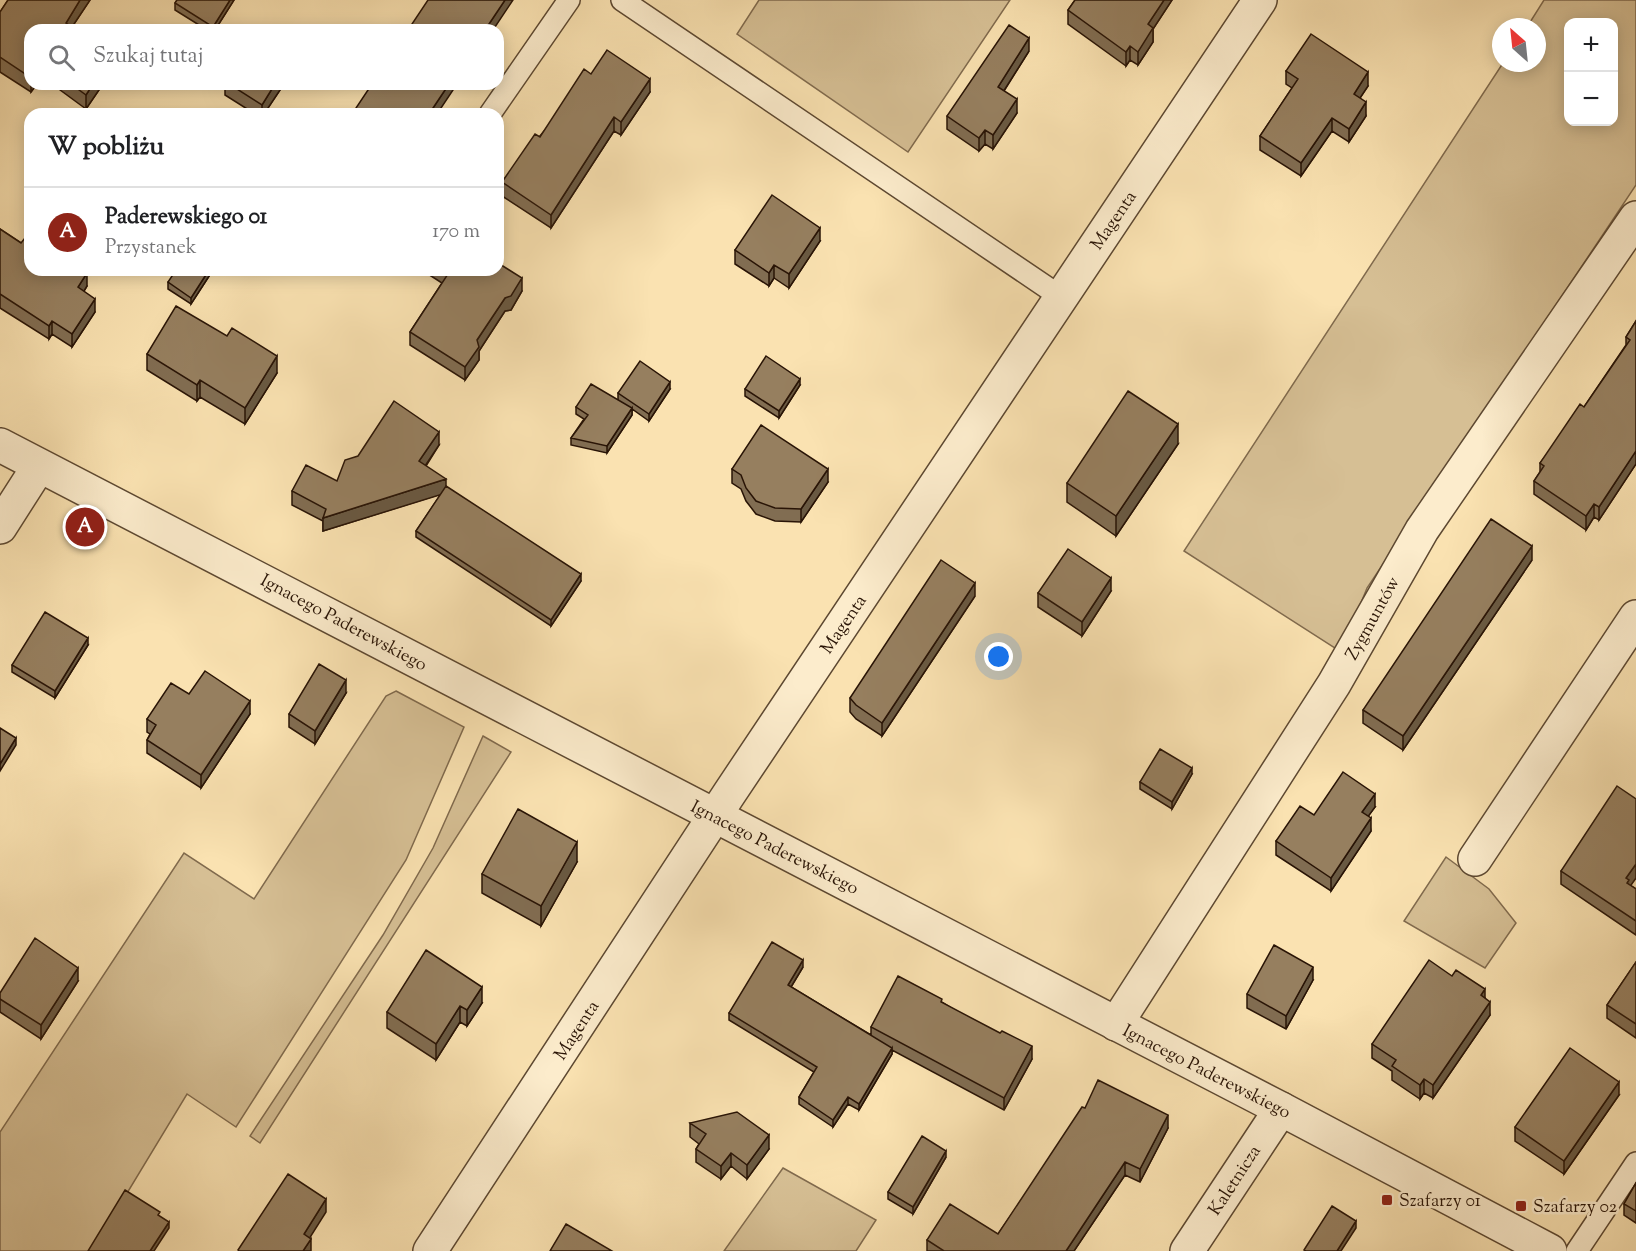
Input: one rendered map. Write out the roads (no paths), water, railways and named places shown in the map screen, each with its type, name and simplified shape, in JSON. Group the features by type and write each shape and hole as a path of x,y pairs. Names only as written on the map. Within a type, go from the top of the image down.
{"street":[{"name":"Magenta","path":"430,1251 716,816 1260,0"},
{"name":"Zygmuntów","path":"1116,1024 1335,684 1422,530 1636,218"},
{"name":"Ignacego Paderewskiego","path":"0,445 116,503 1550,1251"},
{"path":"0,527 39,466"},
{"path":"1475,859 1636,617"},
{"name":"Kaletnicza","path":"1187,1251 1281,1109"}],"lane":[{"path":"494,108 569,0"},
{"path":"622,0 1061,297"},
{"path":"1577,1251 1636,1162"}],"place":[{"name":"Paderewskiego 01","path":"85,527"},
{"name":"Szafarzy 01","path":"1387,1200"},
{"name":"Szafarzy 02","path":"1521,1206"}]}
